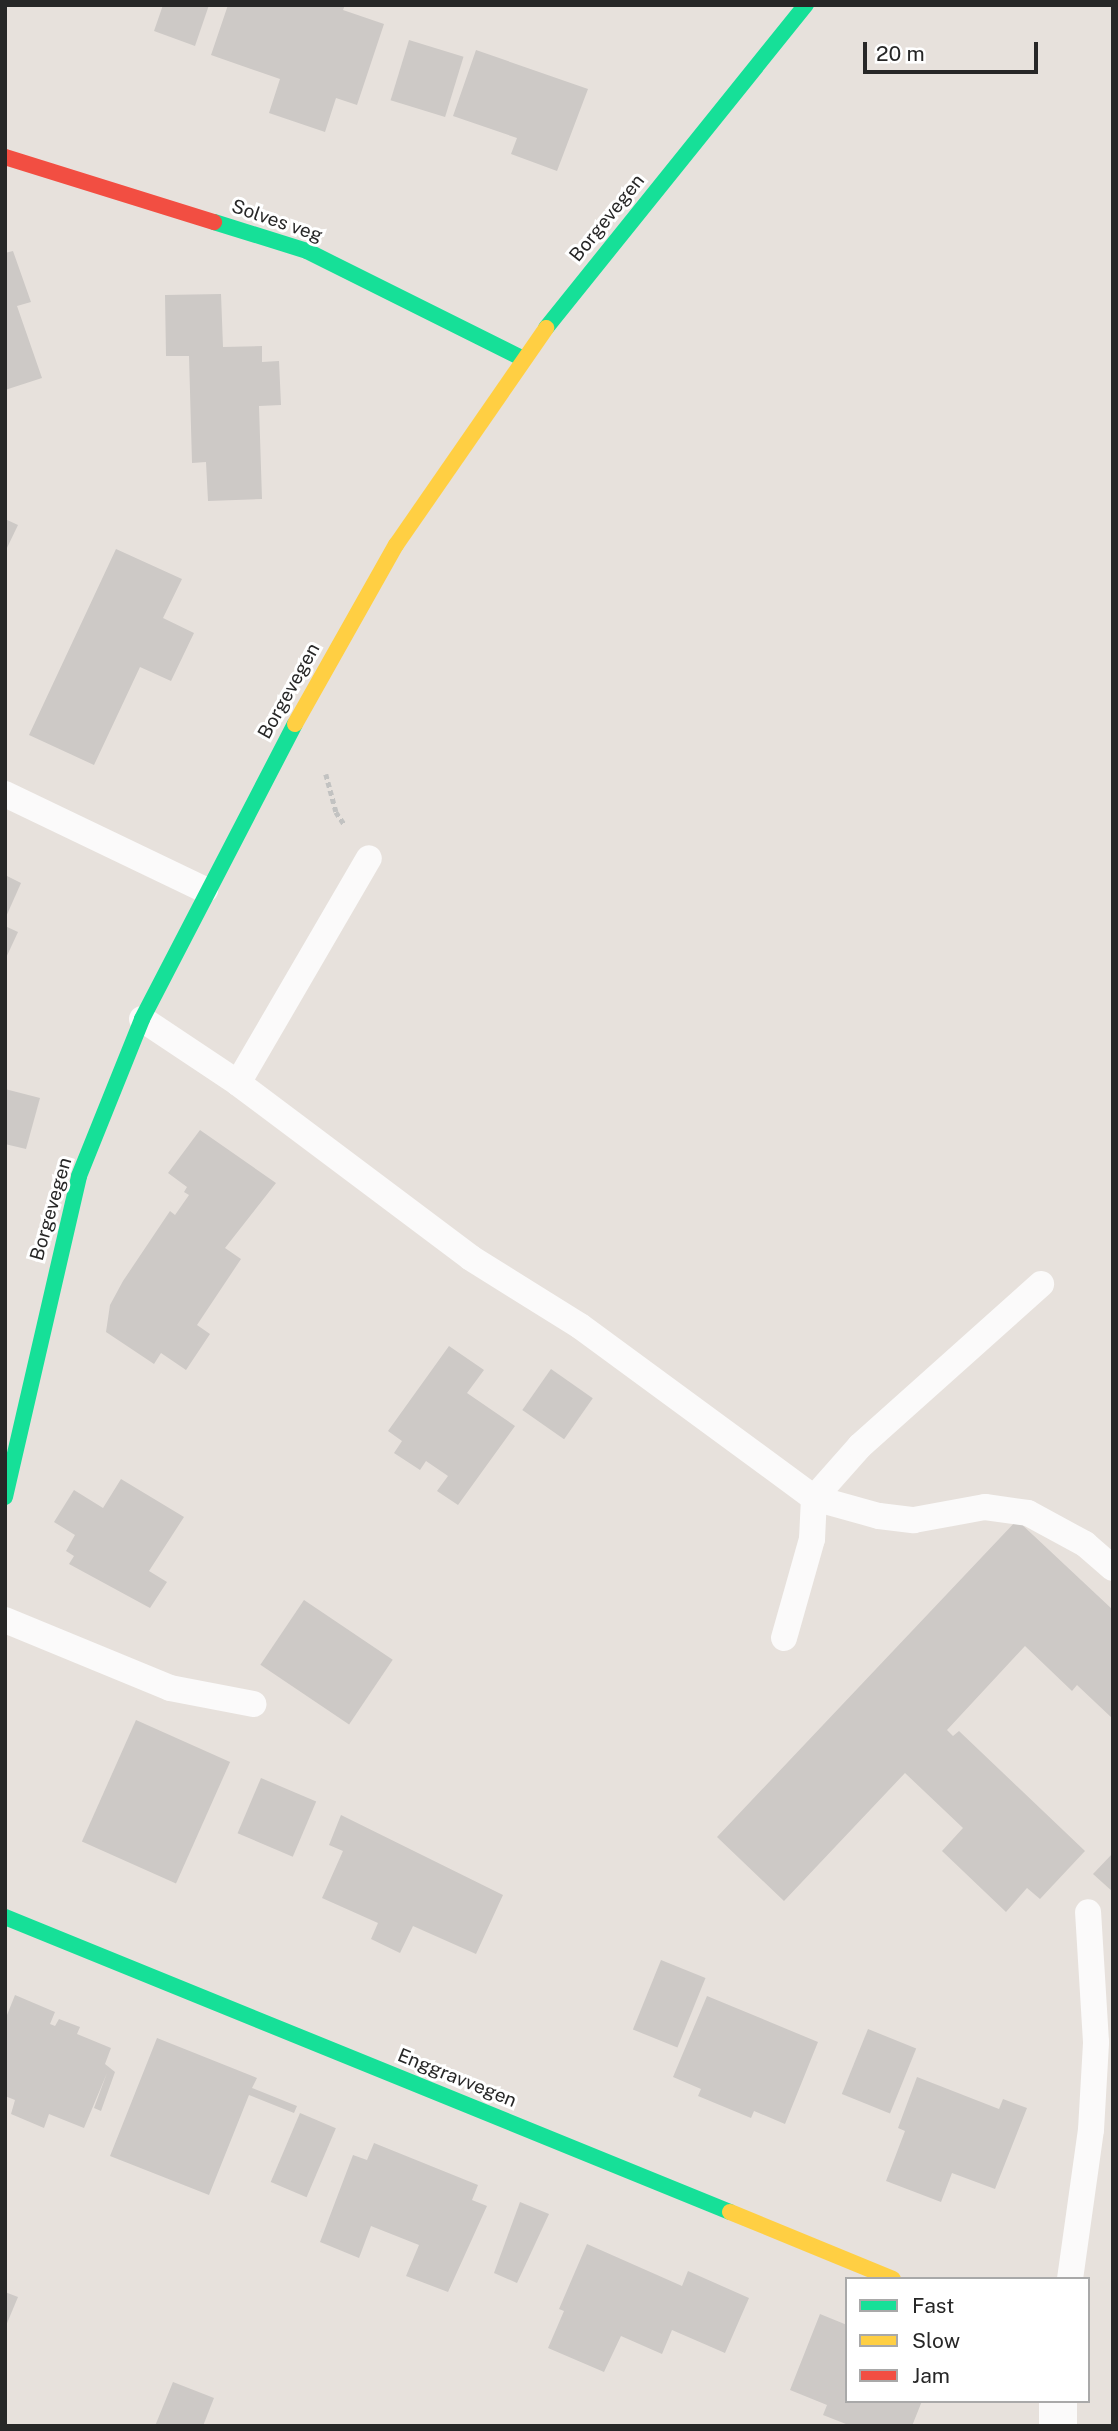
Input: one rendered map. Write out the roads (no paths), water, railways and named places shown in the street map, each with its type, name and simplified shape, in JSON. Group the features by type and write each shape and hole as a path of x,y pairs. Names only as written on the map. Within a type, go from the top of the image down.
{"street":[{"name":"Borgevegen","path":"5,1497 79,1176 142,1019 205,890 308,698 397,545 522,358 806,5"},
{"name":"Solves veg","path":"5,157 307,251 522,358"},
{"name":"Enggravvegen","path":"5,1917 888,2277"},
{"path":"1058,2403 1058,2426"}],"lane":[{"path":"5,794 205,890"},
{"path":"238,1083 369,858"},
{"path":"142,1019 238,1083 471,1258 580,1326 814,1498 878,1516 914,1520 985,1507 1028,1513 1085,1544 1113,1568"},
{"path":"784,1638 812,1539 814,1498 860,1446 1041,1284"},
{"path":"5,1620 170,1688 253,1704"},
{"path":"1069,2277 1091,2130 1096,2042 1088,1912"}]}
